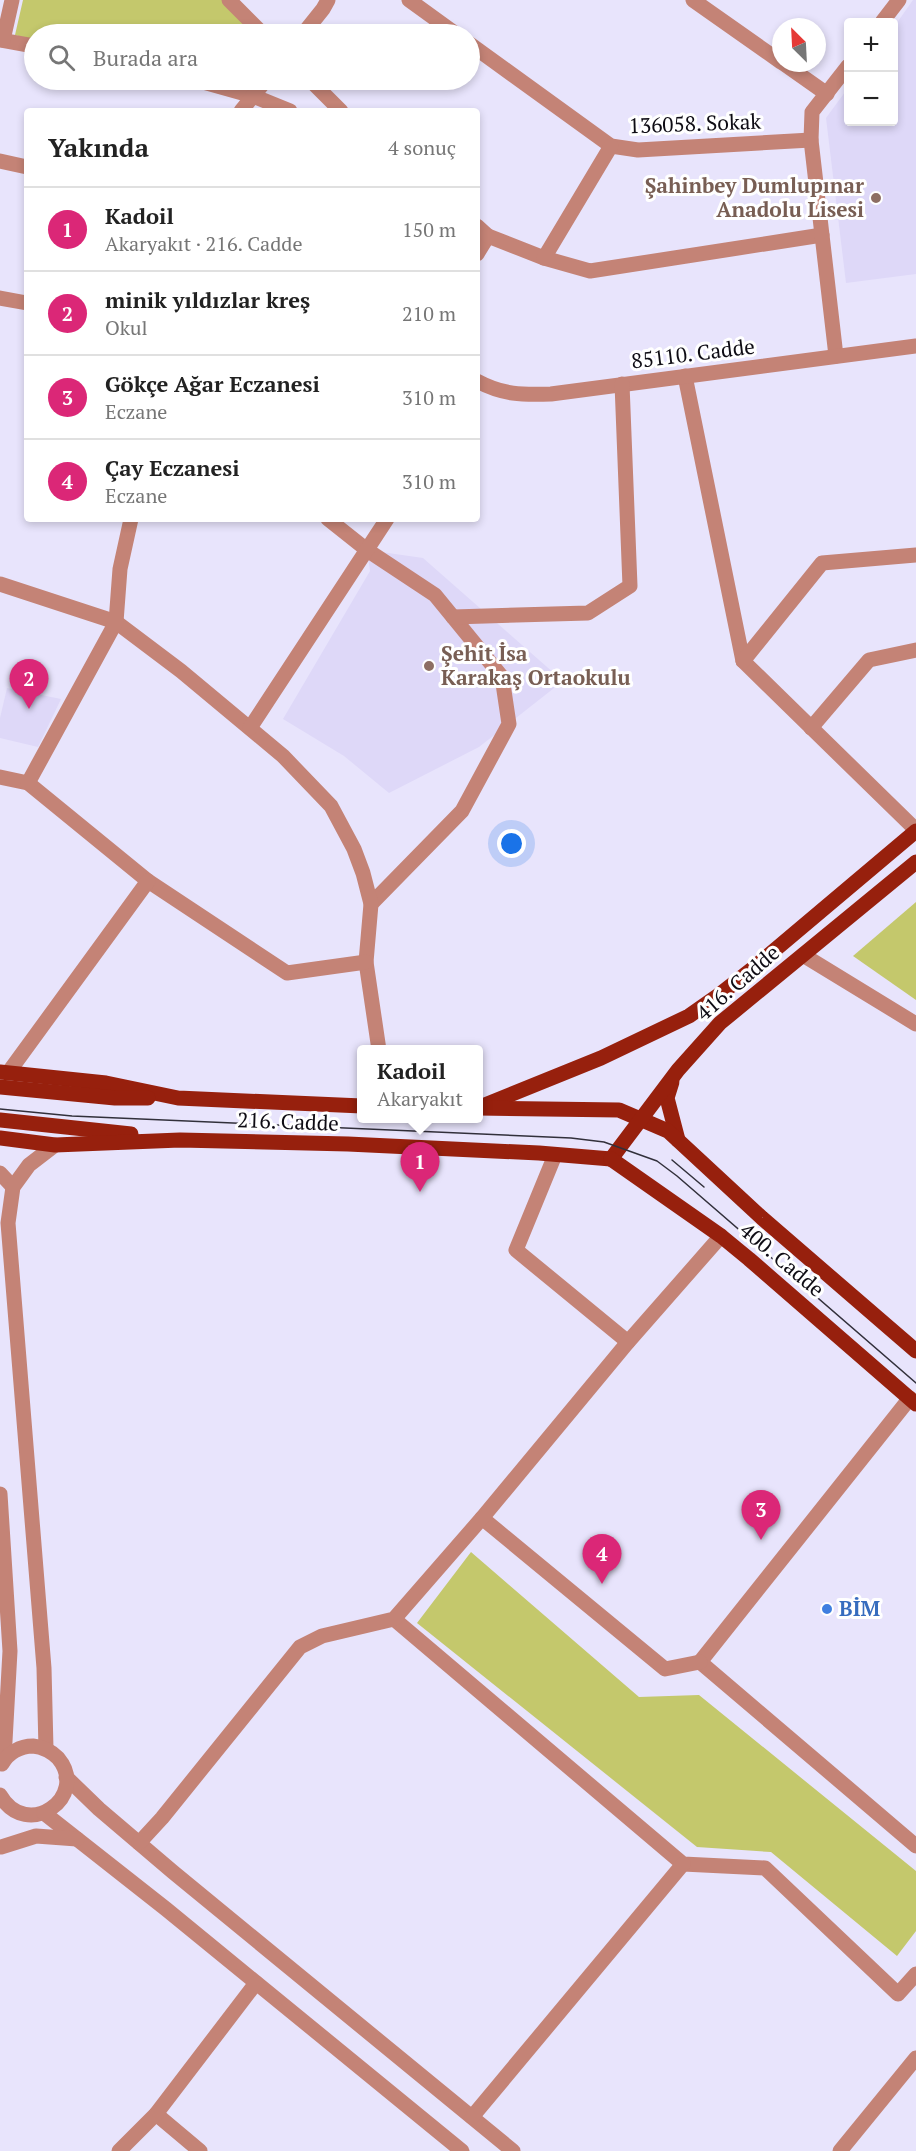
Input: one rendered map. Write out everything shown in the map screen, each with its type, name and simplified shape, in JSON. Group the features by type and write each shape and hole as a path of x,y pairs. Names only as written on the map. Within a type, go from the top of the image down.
{"main road":[{"path":"483,1106 601,1058 689,1016 751,970 916,831"},
{"name":"416. Cadde","path":"611,1159 678,1070 720,1023 916,862"},
{"path":"673,1135 667,1098 678,1070"},
{"name":"216. Cadde","path":"4,1072 106,1083 178,1098 357,1106"},
{"path":"0,1087 115,1098 178,1098"},
{"path":"483,1108 619,1110 673,1135"},
{"path":"0,1120 180,1140"},
{"name":"400. Cadde","path":"673,1135 762,1218 916,1351"},
{"name":"216. Cadde","path":"0,1138 55,1145 180,1140 348,1144 611,1159"},
{"name":"400. Cadde","path":"611,1159 721,1236 913,1401"}],"street":[{"path":"12,0 2,40 24,44"},
{"path":"229,0 253,24"},
{"path":"311,24 328,0"},
{"path":"409,0 442,24"},
{"path":"693,0 772,55"},
{"path":"885,18 899,0"},
{"name":"136058. Sokak","path":"480,51 611,146 638,150 811,140"},
{"path":"796,72 827,94"},
{"path":"836,356 811,140 812,112 844,72"},
{"path":"232,90 283,108"},
{"path":"243,108 258,90"},
{"path":"320,90 338,108"},
{"path":"544,258 611,146"},
{"path":"0,161 24,166"},
{"path":"483,231 544,258 590,271 822,235"},
{"path":"0,298 24,302"},
{"name":"85110. Cadde","path":"480,382 518,395 550,394 916,346"},
{"path":"685,376 743,661 916,831"},
{"path":"453,617 588,613 630,586 622,384"},
{"path":"28,783 117,622 120,569 130,522"},
{"path":"332,522 367,550 435,595 502,677 509,724 462,811 371,903"},
{"path":"250,728 385,522"},
{"path":"743,661 822,562 916,555"},
{"path":"0,584 117,622 181,671 284,756 331,806 354,849 371,903 366,962 378,1045"},
{"path":"812,728 869,660 916,650"},
{"path":"0,777 28,783 148,881 287,973 366,962"},
{"path":"4,1072 148,881"},
{"path":"803,955 916,1024"},
{"path":"46,1749 44,1668 9,1223 13,1186 29,1165 55,1145"},
{"path":"555,1155 516,1250 628,1342"},
{"path":"0,1173 13,1186"},
{"path":"139,1843 162,1818 300,1647 322,1636 394,1619 482,1518 628,1342 721,1236"},
{"path":"482,1518 665,1669 700,1662 913,1401"},
{"path":"0,1494 10,1651 2,1763"},
{"path":"394,1619 683,1864 765,1868 898,1994 916,1974"},
{"path":"700,1662 916,1846"},
{"path":"2,1763 11,1753 28,1746 46,1749 60,1760 66,1777 99,1809 513,2151"},
{"path":"0,1847 39,1814 58,1803 63,1795 66,1777"},
{"path":"0,1795 10,1808 17,1812 39,1814 77,1839 462,2151"},
{"path":"0,1847 36,1836 77,1839"},
{"path":"472,2117 683,1864"},
{"path":"119,2151 156,2114 256,1983"},
{"path":"840,2151 916,2058"},
{"path":"156,2114 200,2151"}],"shaded area":[{"name":"Şahinbey Dumlupınar Anadolu Lisesi","path":"913,0 916,0 916,274 846,283 826,118 844,93 844,126 898,126 898,21"},
{"name":"Şehit İsa Karakaş Ortaokulu","path":"367,550 423,558 563,681 479,747 389,793 344,756 283,719 370,571"},
{"path":"7,688 61,699 38,747 0,738 0,718"}],"green space":[{"path":"23,0 222,0 246,24 24,24 24,37 15,35"},
{"path":"916,902 916,1000 853,956"},
{"path":"471,1552 639,1697 699,1695 916,1871 916,1931 897,1956 771,1852 697,1847 417,1623"}],"tram line":[{"path":"0,1109 72,1116 571,1138 604,1142 657,1161 677,1176 916,1383"},
{"path":"672,1160 704,1187"}],"place":[{"name":"Şahinbey Dumlupınar Anadolu Lisesi","path":"876,198"},
{"name":"Şehit İsa Karakaş Ortaokulu","path":"429,666"},
{"name":"minik yıldızlar kreş","path":"29,709"},
{"name":"Kadoil","path":"420,1192"},
{"name":"Gökçe Ağar Eczanesi","path":"761,1540"},
{"name":"Çay Eczanesi","path":"602,1584"},
{"name":"BİM","path":"827,1609"}]}
